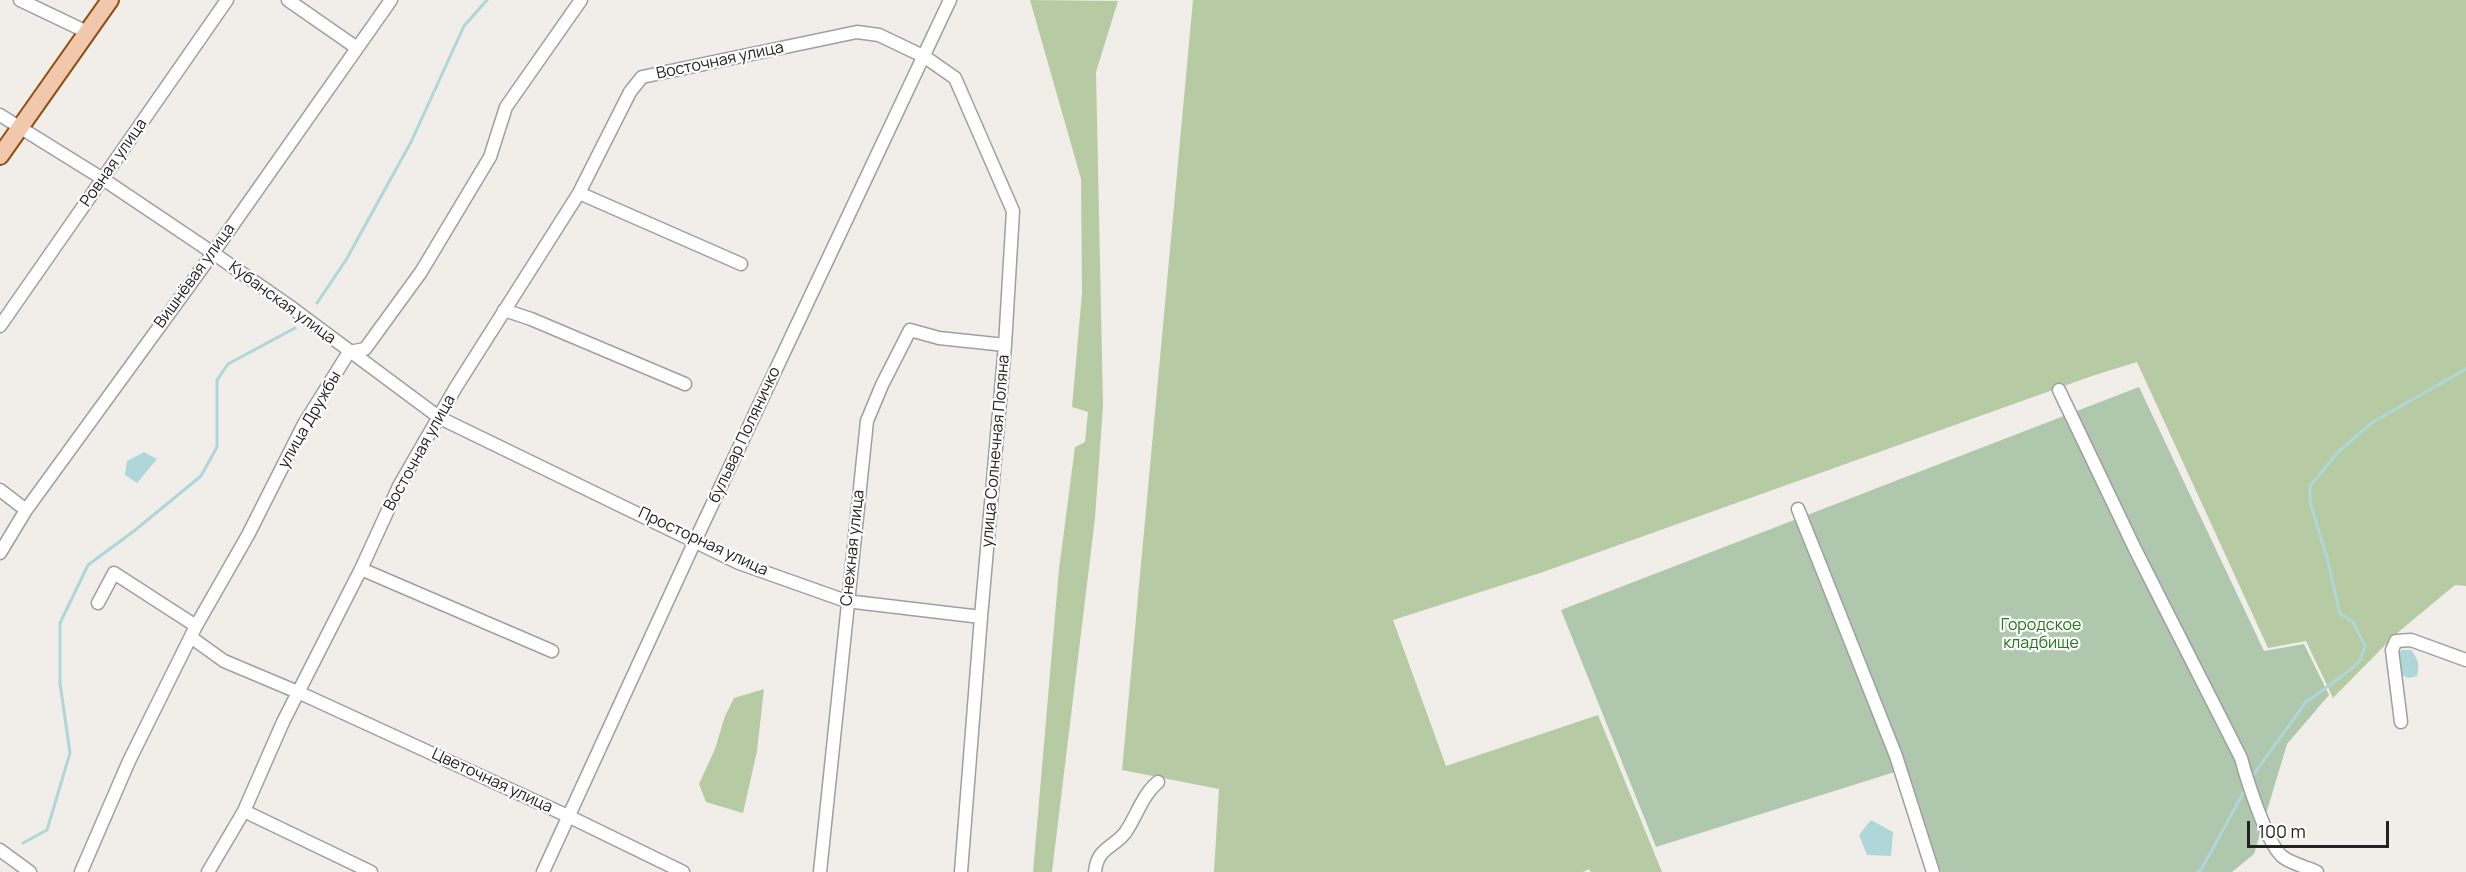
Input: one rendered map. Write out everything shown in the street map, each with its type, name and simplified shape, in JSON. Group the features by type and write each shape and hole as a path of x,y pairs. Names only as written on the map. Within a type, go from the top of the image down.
{"main road":[{"path":"0,156 110,0"}],"street":[{"path":"20,0 87,32"},
{"name":"Ровная улица","path":"0,326 227,0"},
{"path":"288,0 357,48"},
{"name":"Вишнёвая улица","path":"0,553 26,510 213,253 391,0"},
{"name":"улица Дружбы","path":"81,872 129,760 304,424 349,352 365,349 421,272 490,157 506,107 581,0"},
{"name":"бульвар Поляничко","path":"543,872 695,541 950,0"},
{"name":"Восточная улица","path":"208,872 244,811 283,722 300,693 361,569 399,486 456,387 579,193 630,92 642,77 857,32 879,35 925,57"},
{"name":"улица Солнечная Поляна","path":"925,57 955,78 1013,211 1005,345 961,872"},
{"name":"Кубанская улица","path":"0,116 103,179 213,253 292,308 440,418"},
{"path":"579,193 741,264"},
{"path":"504,310 531,319 685,384"},
{"name":"Снежная улица","path":"819,872 846,601 867,421 909,330 939,338 1005,345"},
{"path":"2059,390 2135,549 2241,758 2264,826 2281,856 2317,872"},
{"name":"Просторная улица","path":"440,418 739,563 846,601 981,617"},
{"path":"0,490 26,510"},
{"path":"1798,509 1896,756 1934,872"},
{"path":"361,569 552,651"},
{"name":"Цветочная улица","path":"98,603 114,573 194,632 224,661 300,693 570,817 683,872"},
{"path":"2401,722 2392,650 2396,641 2411,640 2466,660"},
{"path":"1095,872 1101,852 1124,834 1150,788 1158,782"},
{"path":"244,811 372,872"},
{"path":"0,850 30,872"}],"green space":[{"path":"1030,0 1118,1 1096,72 1103,406 1095,518 1052,872 1033,872 1059,569 1075,447 1085,442 1088,412 1072,407 1082,293 1081,179"},
{"path":"1193,0 2466,0 2466,586 2455,585 2396,634 2333,698 2306,641 2268,648 2137,362 1543,572 1393,620 1446,766 1598,715 1662,872 1591,872 1589,869 1583,872 1214,872 1219,789 1122,770"},
{"name":"Городское кладбище","path":"2139,387 2264,651 2304,644 2329,695 2287,744 2254,854 2232,872 1941,872 1901,770 1656,847 1561,610"},
{"path":"764,689 757,751 743,813 706,802 699,784 734,698"}],"water":[{"path":"144,452 157,459 137,483 125,475 127,461"},
{"path":"2402,650 2411,650 2415,656 2418,662 2417,676 2408,678 2400,674 2397,653"},
{"path":"1871,820 1893,832 1891,856 1867,855 1859,835"}],"waterway":[{"path":"317,303 346,260 411,142 464,26 487,0"},
{"path":"23,843 47,830 70,753 60,683 60,623 88,565 201,476 217,447 217,380 228,364 295,328"},
{"path":"2252,777 2305,703 2350,670 2360,660 2365,646 2353,622 2340,614 2328,561 2310,502 2310,486 2338,452 2373,422 2466,369"},
{"path":"2197,872 2201,870 2246,788"}]}
